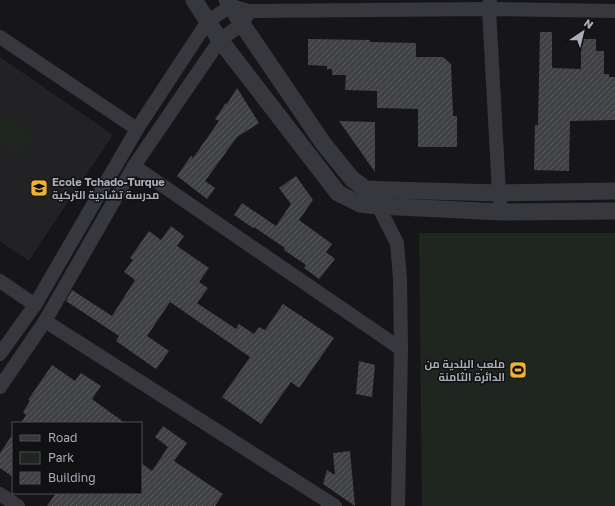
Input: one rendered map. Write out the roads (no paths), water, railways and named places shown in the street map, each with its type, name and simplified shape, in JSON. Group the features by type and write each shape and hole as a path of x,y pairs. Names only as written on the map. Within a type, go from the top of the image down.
{"street":[{"path":"194,0 220,40 338,193 360,204 378,206 502,212 615,211"},
{"path":"0,354 35,305 136,129 208,21 229,3 245,17 323,143 352,179 366,189 499,192 615,191"},
{"path":"490,4 499,192 502,212"},
{"path":"0,387 45,321 134,166 220,40 245,17 490,4 615,11"},
{"path":"0,36 136,129"},
{"path":"134,166 401,349"},
{"path":"378,206 397,243 400,279 401,349 398,506"},
{"path":"0,280 35,305"},
{"path":"45,321 335,506"},
{"path":"0,494 18,506"}],"place":[{"name":"Ecole Tchado-Turque مدرسة تشادية التركية","path":"39,188"},
{"name":"ملعب البلدية من الدائرة الثامنة","path":"518,370"}]}
